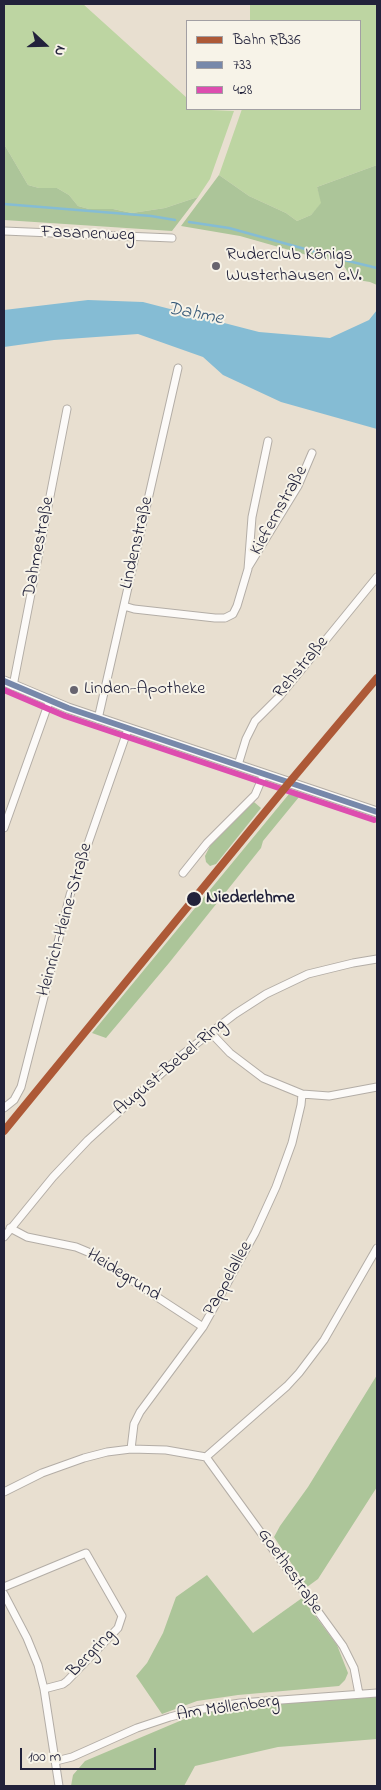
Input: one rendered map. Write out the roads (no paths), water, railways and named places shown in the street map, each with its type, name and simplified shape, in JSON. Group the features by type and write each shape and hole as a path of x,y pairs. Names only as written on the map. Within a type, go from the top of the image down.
{"street":[{"name":"Fasanenweg","path":"4,231 172,238"},
{"name":"Lindenstraße","path":"98,719 178,368"},
{"name":"Dahmestraße","path":"13,686 67,409"},
{"name":"Kiefernstraße","path":"124,606 206,617 225,618 233,614 248,569 252,518 268,441"},
{"name":"Kiefernstraße","path":"248,569 298,486 312,453"},
{"name":"Rehstraße","path":"238,765 248,734 255,721 280,696 377,577"},
{"path":"4,681 49,702 377,812"},
{"path":"4,828 49,702"},
{"name":"Heinrich-Heine-Straße","path":"4,1108 14,1100 21,1087 70,895 128,729"},
{"path":"183,873 207,843 255,795 264,774"},
{"name":"August-Bebel-Ring","path":"4,1237 53,1177 88,1140 159,1075 236,1014 286,983 308,974 377,959"},
{"path":"211,1033 230,1053 263,1078 302,1094 329,1096 377,1086"},
{"name":"Pappelallee","path":"131,1449 134,1424 140,1412 203,1327 255,1233 276,1187 292,1143 302,1094"},
{"name":"Heidegrund","path":"10,1228 27,1237 76,1247 88,1252 203,1327"},
{"path":"4,1492 42,1473 84,1458 131,1449 166,1450 206,1457 287,1386 299,1373 324,1340 377,1248"},
{"name":"Goethestraße","path":"206,1457 343,1646 354,1668 359,1694"},
{"name":"Bergring","path":"4,1587 86,1553 122,1616 118,1628 67,1681 63,1684 44,1689"},
{"path":"4,1594 27,1638 38,1665 44,1689 59,1786"},
{"name":"Am Möllenberg","path":"56,1760 72,1757 137,1728 170,1716 197,1710 240,1703 377,1693"}],"water":[{"path":"88,300 143,302 259,332 330,338 369,320 377,310 377,429 281,402 223,375 203,357 138,334 54,340 4,347 4,310"}],"waterway":[{"path":"4,204 151,216 175,220"},
{"path":"189,222 229,228 316,252"},
{"path":"336,258 377,268"}],"rail line":[{"name":"RB36","path":"4,1131 377,678"}],"place":[{"name":"Ruderclub Königs Wusterhausen e.V.","path":"216,266"},
{"name":"Linden-Apotheke","path":"74,690"},
{"name":"Niederlehme","path":"194,899"}],"water label":[{"name":"Dahme","path":"195,315"}]}
